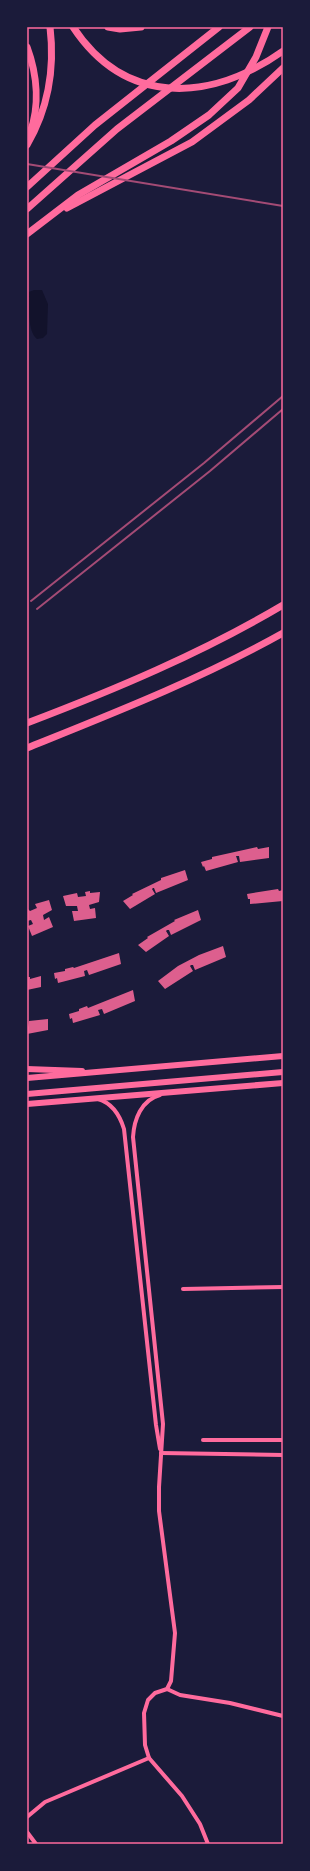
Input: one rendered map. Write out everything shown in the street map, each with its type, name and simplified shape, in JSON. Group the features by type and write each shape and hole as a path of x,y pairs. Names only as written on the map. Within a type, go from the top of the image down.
{"highway":[{"path":"27,145 40,120 48,89 51,58 50,27"},
{"path":"73,27 87,46 105,64 129,78 158,86 189,88 219,84 244,74 283,51"},
{"path":"108,27 120,29 141,27"},
{"path":"27,188 95,125 220,27"},
{"path":"27,209 117,129 250,27"},
{"path":"27,234 78,195 171,141 209,115 238,88 253,61 268,27"},
{"path":"27,47 34,68 36,88 35,111 27,142"},
{"path":"46,219 192,142 249,100 283,68"},
{"path":"27,723 78,703 177,660 283,605"},
{"path":"27,748 212,670 283,633"}],"main road":[{"path":"27,1078 283,1056"},
{"path":"27,1069 60,1069 100,1072"},
{"path":"27,1094 283,1072"},
{"path":"27,1104 283,1083"}],"street":[{"path":"167,1689 171,1681 175,1633 159,1511 163,1424 133,1137 134,1126 142,1108 157,1095 168,1092"},
{"path":"94,1098 102,1100 115,1111 124,1129 156,1425 161,1453"},
{"path":"183,1289 283,1287"},
{"path":"203,1440 283,1440"},
{"path":"161,1453 283,1455"},
{"path":"208,1844 200,1824 182,1796 149,1758 145,1745 144,1712 148,1700 155,1693 167,1689 180,1695 230,1703 283,1716"},
{"path":"27,1817 45,1802 149,1758"},
{"path":"27,1832 36,1844"}],"shaded area":[{"path":"34,290 42,290 48,304 47,334 43,338 37,339 30,325 29,292"}],"building":[{"path":"257,847 258,849 269,847 269,858 240,862 239,856 236,856 238,862 206,871 201,862 212,859 212,857"},
{"path":"185,870 188,880 156,893 153,888 152,889 155,894 130,909 123,901 133,895 132,894 161,880 161,878"},
{"path":"278,889 279,891 283,890 283,901 250,904 250,899 248,899 247,894"},
{"path":"90,891 90,893 100,892 99,902 89,905 90,909 95,908 96,918 74,921 72,911 78,911 77,906 66,906 63,896 77,893 78,897 86,896 85,892"},
{"path":"49,900 52,910 43,915 44,920 49,917 53,927 32,936 28,926 33,924 31,920 27,921 27,908 30,911 37,908 35,904"},
{"path":"198,910 201,920 171,935 169,930 167,930 166,931 169,936 146,952 138,945 148,938 147,937 175,921 174,920"},
{"path":"223,946 226,957 195,970 193,965 191,965 190,966 193,971 165,989 158,981 178,966 199,955"},
{"path":"119,953 121,964 89,975 87,970 84,971 85,976 58,983 57,978 55,979 54,973 65,971 65,969 74,968"},
{"path":"41,976 41,987 27,990 27,977 30,977 30,979"},
{"path":"133,990 135,1001 104,1014 102,1009 98,1010 100,1015 73,1023 72,1018 70,1019 69,1014 79,1011 79,1009 87,1006 88,1008"},
{"path":"48,1019 48,1030 27,1034 29,1021"}],"railway":[{"path":"27,164 283,206"},
{"path":"31,601 204,463 283,396"},
{"path":"37,609 210,471 283,409"}]}
